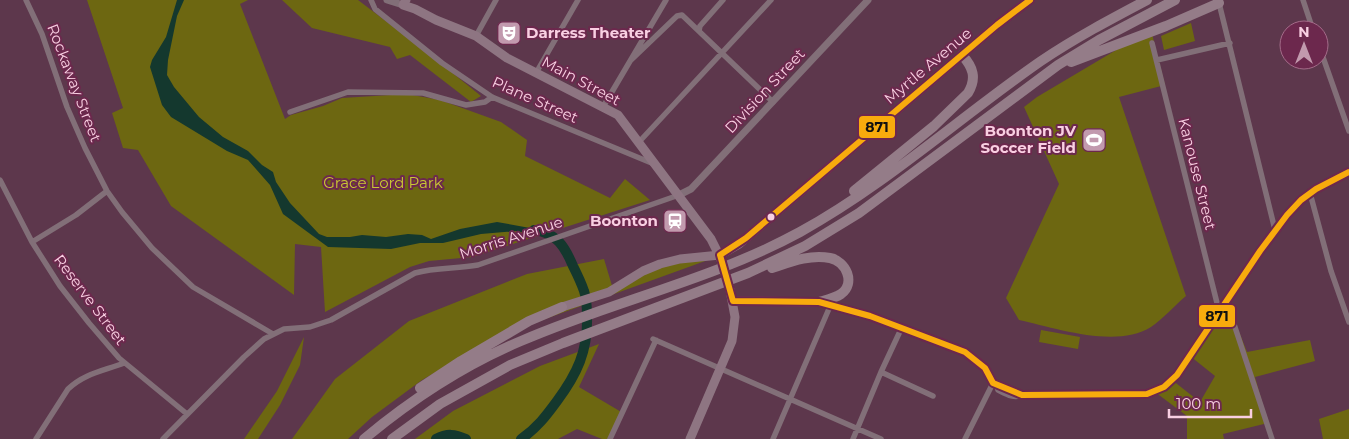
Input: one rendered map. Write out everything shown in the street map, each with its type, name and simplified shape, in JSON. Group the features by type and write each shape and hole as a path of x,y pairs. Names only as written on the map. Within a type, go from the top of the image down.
{"highway":[{"path":"364,439 414,400 466,368 515,344 580,318 704,276 743,260 798,233 843,206 895,170 1040,62 1093,29 1147,0"},
{"path":"392,439 432,409 519,361 577,337 709,288 781,258 841,225 1058,65 1175,0"},
{"path":"1058,65 1076,61 1103,49 1153,32 1220,1"},
{"path":"843,206 850,195 927,133 968,93 974,76 970,64 962,55"},
{"path":"709,288 729,286 802,259 831,258 840,262 847,271 846,287 841,294 819,302"},
{"path":"356,439 393,407 444,372 529,321 565,306"}],"main road":[{"name":"Myrtle Avenue","path":"565,306 600,295 618,287 643,271 660,264 680,260 720,257 746,238 962,55 1030,0"},
{"name":"Main Street","path":"405,2 436,20 476,36 507,58 621,118 712,239 720,257 733,301 734,333 690,439"},
{"path":"733,301 819,302"}],"street":[{"name":"Rockaway Street","path":"26,0 50,53 67,107 107,191 152,248 193,287 273,334"},
{"name":"Plane Street","path":"371,0 375,9 461,78 492,97 656,165"},
{"name":"Main Street","path":"388,0 405,2"},
{"path":"476,36 496,0"},
{"path":"536,73 578,0"},
{"path":"603,108 666,0"},
{"path":"699,31 700,26 723,0"},
{"path":"638,142 771,0"},
{"path":"1303,0 1310,20"},
{"path":"1220,1 1275,230"},
{"name":"Division Street","path":"681,198 773,102 863,2"},
{"path":"631,60 677,16 684,16 773,102"},
{"name":"Kanouse Street","path":"1152,43 1219,311"},
{"path":"1157,60 1230,43"},
{"path":"1327,70 1349,132"},
{"path":"290,112 348,92 423,93 466,105 485,102 492,97"},
{"path":"819,302 870,316 954,347 972,356 985,368 998,390 1016,397 1022,395 1139,395 1158,391 1170,383 1177,375 1275,230 1294,208 1310,193 1325,183 1349,172"},
{"name":"Reserve Street","path":"0,180 32,242 66,293 89,323 124,363 186,414"},
{"path":"32,242 76,215 107,191"},
{"path":"1310,193 1330,271 1349,322"},
{"name":"Morris Avenue","path":"163,439 258,343 273,334 284,329 310,327 331,320 415,272 478,265 577,230 681,198"},
{"path":"1226,300 1272,439"},
{"path":"773,439 831,304"},
{"path":"853,439 902,327"},
{"path":"610,439 654,339 881,439"},
{"path":"36,439 68,389 93,372 124,363"},
{"path":"881,372 933,396"},
{"path":"965,439 995,384"}],"green space":[{"name":"Grace Lord Park","path":"87,0 248,0 240,4 285,119 291,115 323,106 342,98 407,94 440,100 501,122 527,140 525,156 610,198 625,179 650,200 472,257 429,261 410,267 325,312 321,247 295,244 294,295 171,206 138,150 123,148 112,113 123,108"},
{"path":"282,0 358,0 481,96 471,102 410,55 397,59 390,47 312,28"},
{"path":"1191,23 1195,41 1164,50 1161,36"},
{"path":"1152,34 1165,85 1119,97 1186,296 1151,327 1137,333 1121,336 1086,335 1019,320 1006,298 1059,184 1024,107 1037,97 1128,43"},
{"path":"604,259 613,289 663,264 708,260 523,327 481,346 422,380 372,417 348,439 292,439 335,379 409,321 527,274"},
{"path":"1227,301 1247,352 1310,340 1315,361 1255,377 1268,423 1223,434 1224,439 1187,439 1187,416 1155,392 1172,380 1200,402 1215,376 1190,356"},
{"path":"1041,330 1080,337 1078,349 1039,342"},
{"path":"304,337 300,365 280,405 258,439 244,439 277,391"},
{"path":"599,344 579,387 623,413 611,439 602,439 577,429 558,439 415,439 453,411 540,366"},
{"path":"1349,409 1349,439 1323,439 1319,419"}],"shaded area":[{"path":"177,0 184,0 177,16 168,60 167,75 174,87 199,117 223,137 248,151 262,165 273,172 276,182 290,203 319,234 327,237 362,235 386,237 408,234 422,235 431,239 460,229 497,222 552,232 540,236 516,231 481,234 443,243 420,243 391,249 328,247 283,214 270,185 248,160 227,151 171,117 162,105 150,67 152,60 166,37"}],"waterway":[{"path":"521,439 532,431 545,417 576,372 586,341 587,329 585,294 567,253 559,242 549,234 534,230"},
{"path":"436,439 451,435 466,439"}],"transit line":[{"name":"871","path":"1030,0 997,25 746,238 720,255 733,301 819,302 870,316 965,352 985,368 993,383 1022,395 1147,394 1164,387 1177,375 1260,251 1287,215 1301,200 1316,189 1349,172"}],"place":[{"name":"Darress Theater","path":"509,33"},
{"name":"Boonton JV Soccer Field","path":"1094,140"},
{"name":"Boonton","path":"675,221"}]}
